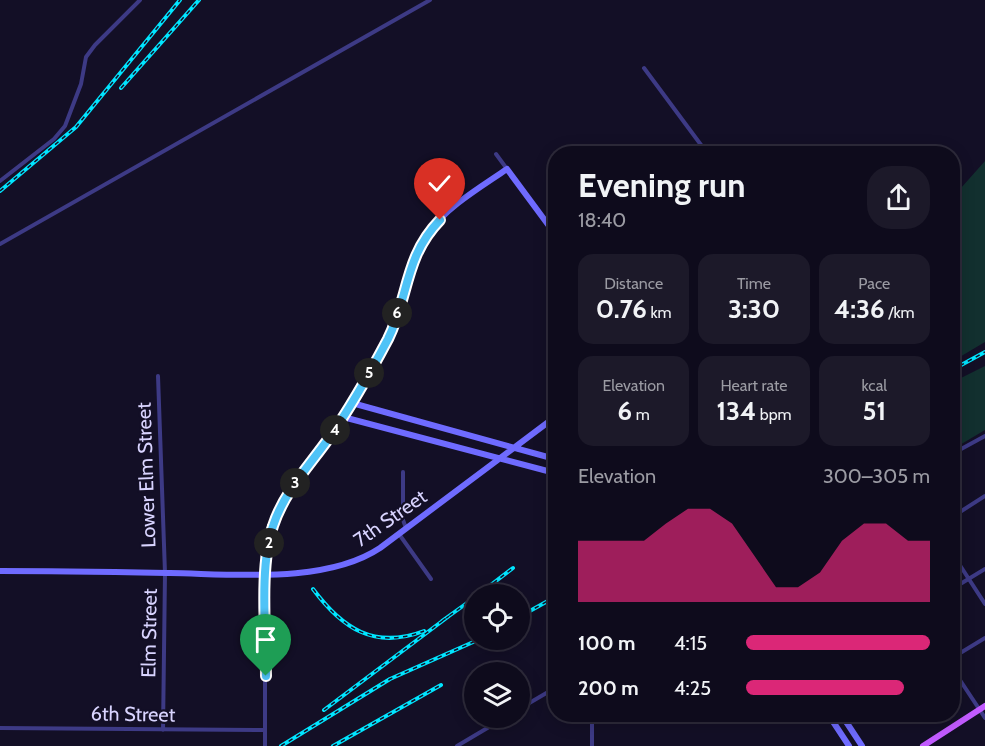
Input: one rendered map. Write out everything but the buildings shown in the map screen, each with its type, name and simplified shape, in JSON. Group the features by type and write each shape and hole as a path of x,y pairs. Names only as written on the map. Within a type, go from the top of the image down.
{"main road":[{"path":"960,722 982,707"},
{"path":"925,745 960,722"}],"street":[{"path":"0,181 54,139 65,126 81,84 86,57 140,0"},
{"path":"0,244 430,0"},
{"path":"644,68 702,146"},
{"path":"496,154 548,224"},
{"path":"265,746 266,559 273,526 284,501 352,403 391,334 413,261 429,231 448,213 507,168"},
{"name":"Lower Elm Street","path":"158,376 165,573"},
{"path":"352,403 548,457"},
{"path":"343,417 548,471"},
{"name":"7th Street","path":"0,571 266,574 322,570 349,564 369,556 548,422"},
{"path":"960,450 985,436"},
{"path":"403,472 403,520 406,529"},
{"path":"960,512 985,496"},
{"path":"399,534 430,579"},
{"path":"960,565 985,604"},
{"path":"960,584 985,569"},
{"name":"Elm Street","path":"163,730 165,573"},
{"path":"960,653 985,638"},
{"path":"960,678 982,707 985,718"},
{"path":"530,703 548,692"},
{"path":"592,722 592,746"},
{"path":"833,722 849,746"},
{"path":"847,722 862,746"},
{"name":"6th Street","path":"0,728 265,730"},
{"path":"457,746 487,728"}],"green space":[{"path":"985,161 985,342 960,357 960,189"},
{"path":"985,366 985,430 960,445 960,378"}],"railway":[{"path":"0,191 76,127 180,0"},
{"path":"121,88 199,0"},
{"path":"960,366 985,352"},
{"path":"492,584 513,568"},
{"path":"313,589 336,615 361,632 390,638 424,631"},
{"path":"530,611 548,601"},
{"path":"442,621 464,605"},
{"path":"324,710 449,616"},
{"path":"281,746 390,679 464,646"},
{"path":"333,746 441,685"}],"route":[{"path":"266,676 266,559 273,526 290,491 343,417 391,334 413,261 429,231 440,220"}]}
